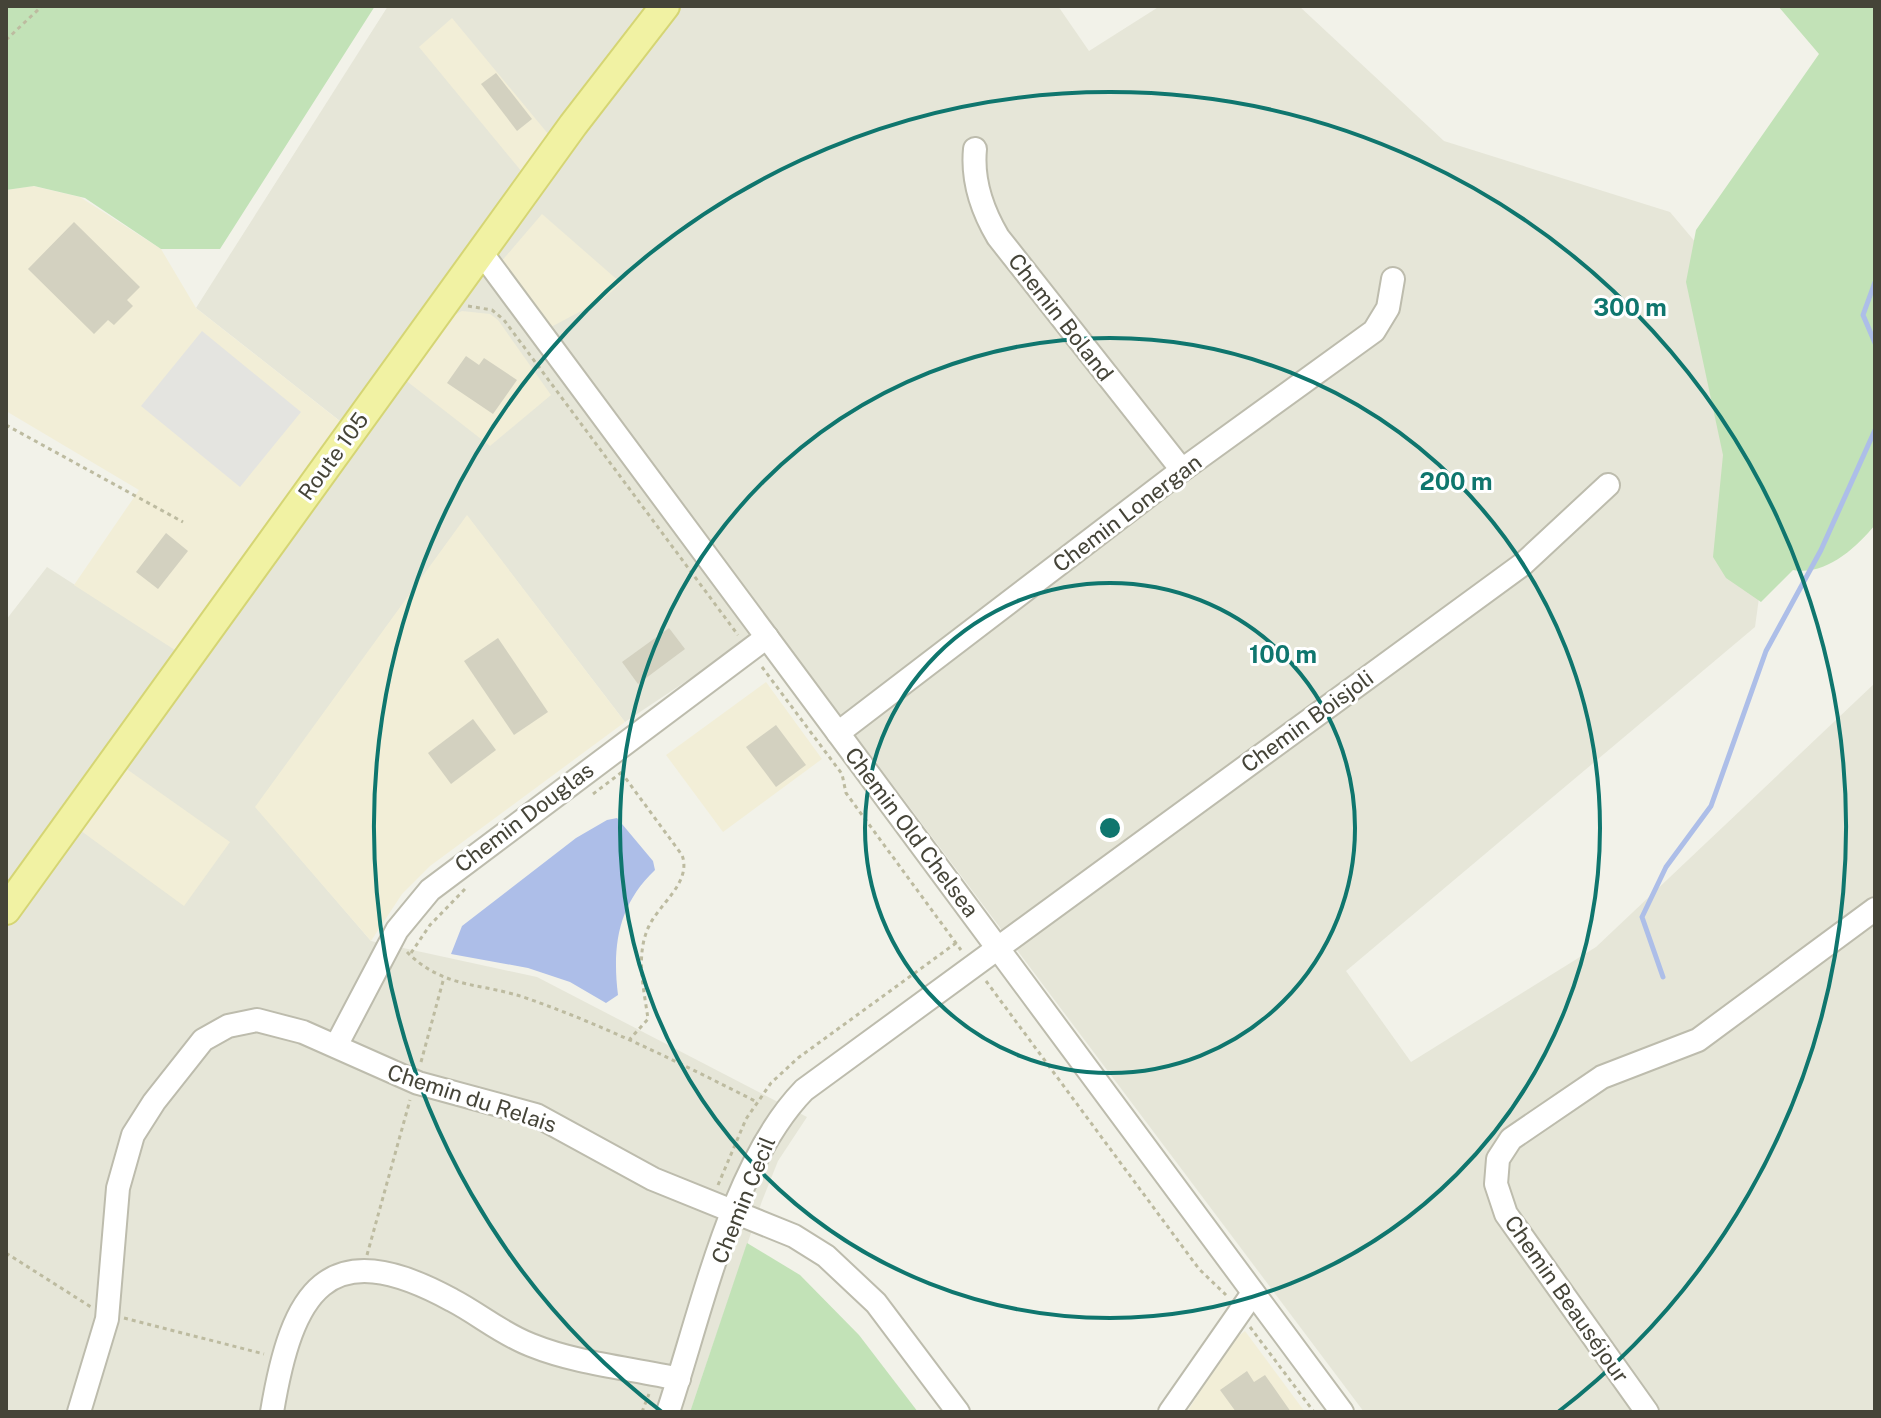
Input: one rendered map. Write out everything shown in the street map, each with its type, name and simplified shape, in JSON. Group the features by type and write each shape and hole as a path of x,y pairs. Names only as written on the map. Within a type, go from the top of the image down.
{"main road":[{"name":"Route 105","path":"6,910 481,252 665,6"}],"street":[{"name":"Chemin Boland","path":"975,149 973,169 986,217 998,237 1182,470"},
{"name":"Chemin Old Chelsea","path":"481,252 759,644 838,733 1342,1412"},
{"name":"Chemin Lonergan","path":"838,733 1182,470 1374,331 1388,308 1393,279"},
{"name":"Chemin Boisjoli","path":"997,946 1523,564 1608,485"},
{"name":"Chemin Douglas","path":"336,1046 393,937 414,907 449,873 616,763 759,644"},
{"name":"Chemin Beauséjour","path":"1647,1412 1506,1214 1496,1184 1498,1159 1511,1139 1568,1097 1602,1077 1698,1040 1875,909"},
{"name":"Chemin Cecil","path":"668,1412 735,1210 766,1137 784,1110 833,1067 997,946"},
{"name":"Chemin du Relais","path":"79,1412 107,1314 124,1159 140,1124 190,1054 215,1032 257,1020 286,1026 416,1081 536,1115 653,1179 794,1236 852,1279 876,1303 958,1412"},
{"path":"272,1412 284,1359 310,1294 335,1275 363,1270 434,1291 531,1345 679,1379"},
{"path":"1170,1412 1253,1293"}],"path":[{"path":"6,40 42,6"},
{"path":"466,303 492,310 504,320 759,644 842,774 846,793 1199,1269 1213,1279 1314,1412"},
{"path":"6,425 183,522"},
{"path":"588,797 616,763 682,855 686,866 683,877 648,927 641,973 648,1019 630,1039"},
{"path":"410,955 430,925 465,889"},
{"path":"393,937 410,955 444,980 526,998 630,1039 758,1103"},
{"path":"363,1270 444,980"},
{"path":"6,1253 107,1314 284,1359"}],"shaded area":[{"path":"388,6 1058,6 1089,51 1160,6 1299,6 1444,141 1670,212 1792,357 1755,627 1346,971 1411,1062 1596,947 1875,683 1875,1412 1364,1412 772,624 625,722 467,516 256,807 371,941 537,977 807,1117 778,1161 762,1201 690,1412 6,1412 6,620 47,567 178,651 340,421 196,308"},
{"path":"452,18 549,135 522,172 419,47"},
{"path":"33,186 80,197 161,249 196,308 341,422 232,582 178,652 74,585 139,490 6,411 6,190"},
{"path":"542,214 621,283 602,300 551,327 500,263"},
{"path":"462,311 490,314 498,320 551,395 490,446 404,379 452,316"},
{"path":"202,331 301,412 240,487 141,406"},
{"path":"467,515 625,722 430,866 402,894 371,941 255,807"},
{"path":"766,682 822,759 723,832 666,755"},
{"path":"121,765 230,842 184,906 77,828"},
{"path":"1245,1331 1305,1412 1187,1412 1232,1341"}],"green space":[{"path":"6,6 375,6 220,249 161,249 85,198 34,186 6,190"},
{"path":"1778,6 1875,6 1875,525 1849,551 1828,565 1805,571 1793,570 1761,602 1726,578 1713,557 1723,455 1686,282 1696,230 1819,54"},
{"path":"747,1243 800,1275 859,1335 918,1412 690,1412"}],"water":[{"path":"617,818 653,861 655,870 633,897 620,927 616,960 618,995 606,1003 570,982 528,968 451,954 462,926 576,838 607,820"}],"building":[{"path":"496,73 532,119 517,131 481,84"},
{"path":"74,222 140,287 127,300 133,306 114,325 108,320 94,334 28,269"},
{"path":"466,356 479,365 484,358 517,380 493,414 447,383"},
{"path":"166,533 188,551 158,589 136,572"},
{"path":"669,628 685,649 638,684 622,662"},
{"path":"498,638 548,712 514,735 464,661"},
{"path":"473,719 496,750 451,784 428,753"},
{"path":"776,725 806,765 776,787 746,747"},
{"path":"1247,1371 1254,1382 1265,1375 1291,1412 1236,1412 1220,1390"}],"waterway":[{"path":"1875,282 1863,315 1875,343"},
{"path":"1663,977 1642,917 1666,867 1711,806 1766,651 1821,550 1875,430"}]}
